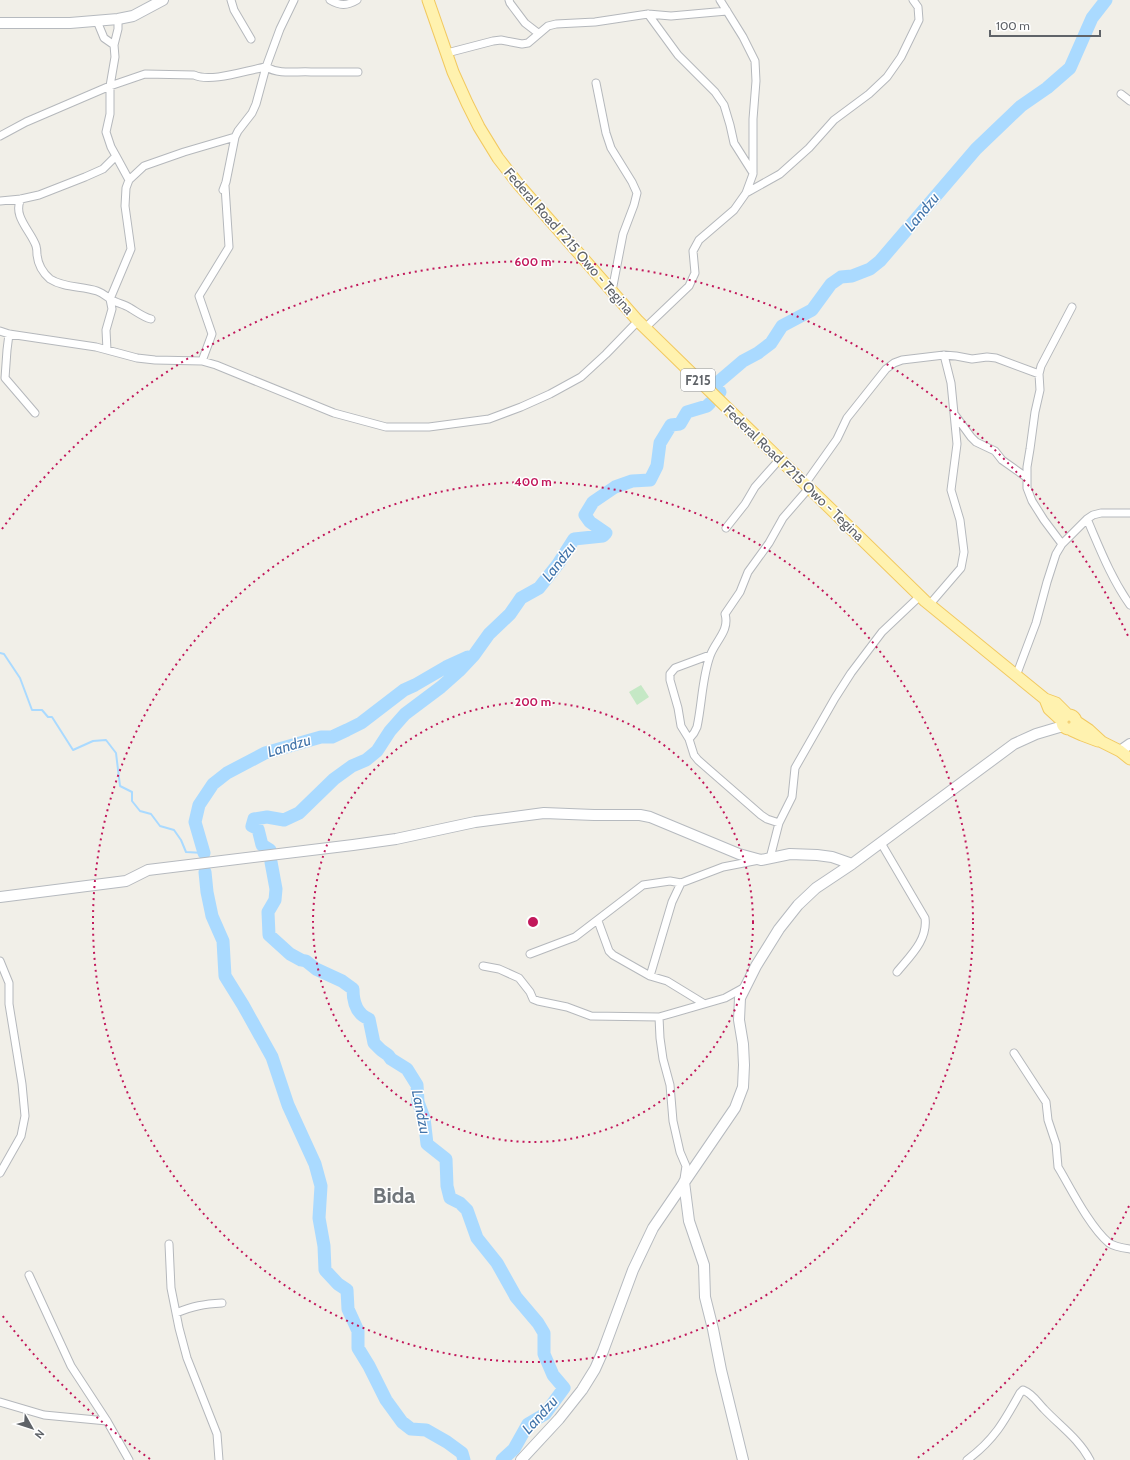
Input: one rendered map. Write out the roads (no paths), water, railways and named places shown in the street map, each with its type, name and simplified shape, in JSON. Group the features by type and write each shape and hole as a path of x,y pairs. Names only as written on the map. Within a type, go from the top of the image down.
{"main road":[{"name":"Federal Road F215 Owo - Tegina","path":"428,0 453,72 479,127 498,158 612,292 641,324 920,596 1045,699 1056,703 1068,723"},
{"name":"F215","path":"1068,723 1090,730 1102,742 1120,751 1130,759"}],"street":[{"path":"0,23 70,23 118,19 133,16 163,0"},
{"path":"232,0 234,10 251,39"},
{"path":"202,361 212,334 199,296 230,247 224,188 235,137 252,113 256,104 266,67 280,29 294,0"},
{"path":"330,0 344,5 349,5 357,0"},
{"path":"509,0 525,23 538,33"},
{"path":"0,331 9,334 96,347 136,358 202,361 216,365 334,413 386,427 429,427 489,419 550,394 581,377 641,324 689,286 695,274 693,251 699,240 734,210 746,193 753,174 753,119 756,81 755,61 743,37 720,0"},
{"path":"746,193 780,174 809,148 834,120 869,94 887,76 901,57 919,20 918,7 913,0"},
{"path":"447,53 501,40 522,44 528,43 548,26 556,24 595,22 648,14 671,16 727,11"},
{"path":"648,14 678,54 715,92 724,105 734,143 753,174"},
{"path":"118,19 118,29 114,45 115,57 110,86 110,114 106,132 111,147 129,180"},
{"path":"97,21 104,38 114,45"},
{"path":"0,136 26,122 110,86 145,74 222,77 266,67 291,73 358,72"},
{"path":"596,83 606,133 611,148 637,193 623,234 612,292"},
{"path":"1121,94 1130,101"},
{"path":"107,350 106,330 112,309 110,299 131,249 125,206 126,188 129,180 144,166 235,137"},
{"path":"0,201 21,199 39,195 91,175 103,169 116,156"},
{"path":"21,199 18,204 22,220 37,247 37,256 43,272 59,283 96,291 106,295 110,299 151,319"},
{"path":"1062,544 1032,501 1027,488 1026,477 1034,412 1040,390 1039,374 1041,366 1072,307"},
{"path":"9,334 3,378 36,413"},
{"path":"688,739 697,727 710,655 727,624 725,614 740,592 748,572 770,544 783,518 807,486 837,439 848,418 886,369 894,363 902,360 944,355 972,359 987,357 996,358 1039,374"},
{"path":"930,604 962,565 964,552 960,520 951,490 957,444 954,429 955,415 951,383 944,355"},
{"path":"955,415 976,442 995,451 1002,460 1026,477"},
{"path":"726,528 745,504 755,487 779,460"},
{"path":"1016,676 1036,623 1046,582 1056,554 1062,544 1093,515 1101,513 1130,513"},
{"path":"1087,519 1107,566 1117,586 1130,605"},
{"path":"765,859 792,797 793,774 795,768 835,698 851,673 882,632 920,596"},
{"path":"710,655 675,668 671,671 671,687 678,708 681,726 694,755 714,775 761,815 779,824"},
{"path":"521,1460 559,1419 582,1390 595,1369 614,1325 633,1270 653,1228 735,1108 743,1087 744,1065 743,1044 739,1020 740,998 778,929 798,905 816,888 881,844 1014,744 1036,734 1068,723"},
{"path":"1120,751 1130,744"},
{"path":"0,897 126,880 148,870 354,846 396,839 475,822 544,813 640,815 650,817 739,854 765,859"},
{"path":"881,844 925,918 926,923 926,930 921,942 897,972"},
{"path":"530,954 575,937 643,886 670,881 681,883 723,867 790,854 832,857 852,864"},
{"path":"650,976 672,902 681,883"},
{"path":"598,921 608,946 608,951 613,955 650,976 667,981 703,1003"},
{"path":"0,961 9,983 9,1004 22,1084 25,1116 21,1136 0,1173"},
{"path":"483,966 499,969 519,978 530,992 533,999 567,1006 591,1016 659,1017 703,1003 725,998 745,987"},
{"path":"659,1017 663,1059 670,1085 673,1121 680,1152 686,1166 684,1182 689,1220 704,1265 705,1296 743,1460"},
{"path":"1014,1053 1046,1102 1048,1120 1056,1144 1058,1167 1060,1172 1099,1232 1110,1243 1130,1249"},
{"path":"169,1244 171,1288 176,1313 186,1353 217,1434 219,1460"},
{"path":"29,1275 71,1366 107,1421 129,1460"},
{"path":"176,1313 192,1307 222,1303"},
{"path":"967,1460 995,1435 1023,1390 1028,1392 1038,1401 1078,1443 1090,1460"},
{"path":"0,1402 44,1415 107,1421"}],"waterway":[{"name":"Landzu","path":"720,392 716,387 716,384 743,361 758,353 771,343 782,326 812,310 831,284 841,277 852,276 870,269 880,261 976,149 1021,106 1047,88 1070,68 1092,18 1106,0"},
{"name":"Landzu","path":"270,850 262,845 258,829 252,826 254,819 267,817 284,820 299,813 334,779 352,766 366,760 377,751 390,731 405,714 441,687 459,671 474,655 489,634 510,614 521,598 539,588 558,564 574,539 603,536 606,533 590,522 585,515 593,502 615,487 632,481 650,480 657,466 660,443 671,425 680,424 687,412 707,406 710,403"},
{"path":"0,653 4,654 20,678 32,710 42,710 48,717 52,717 73,750 93,741 106,740 116,753 120,786 132,792 132,801 140,811 151,814 160,826 174,830 181,840 186,852 204,853"},
{"name":"Landzu","path":"204,853 195,822 199,805 213,784 227,773 265,753 321,737 332,737 347,730 361,723 404,690 468,657"},
{"name":"Landzu","path":"271,862 276,889 275,900 268,912 269,935 290,954 306,961 316,969 342,981 353,989 358,1011 369,1019 374,1043 391,1059 407,1069 417,1085 418,1102 424,1118 427,1144 446,1159 447,1186 450,1198 460,1203 467,1210 477,1238 497,1263 516,1297 538,1323 544,1333 544,1354 553,1375 564,1388 545,1414 528,1424 514,1449 502,1460"},
{"name":"Landzu","path":"205,872 212,916 223,941 225,976 272,1057 288,1105 315,1164 321,1186 319,1218 324,1246 325,1270 338,1284 347,1290 348,1309 358,1331 358,1348 386,1400 402,1422 411,1429 426,1430 447,1442 462,1453 464,1460"}],"district":[{"name":"Bida","path":"394,1195"}]}
